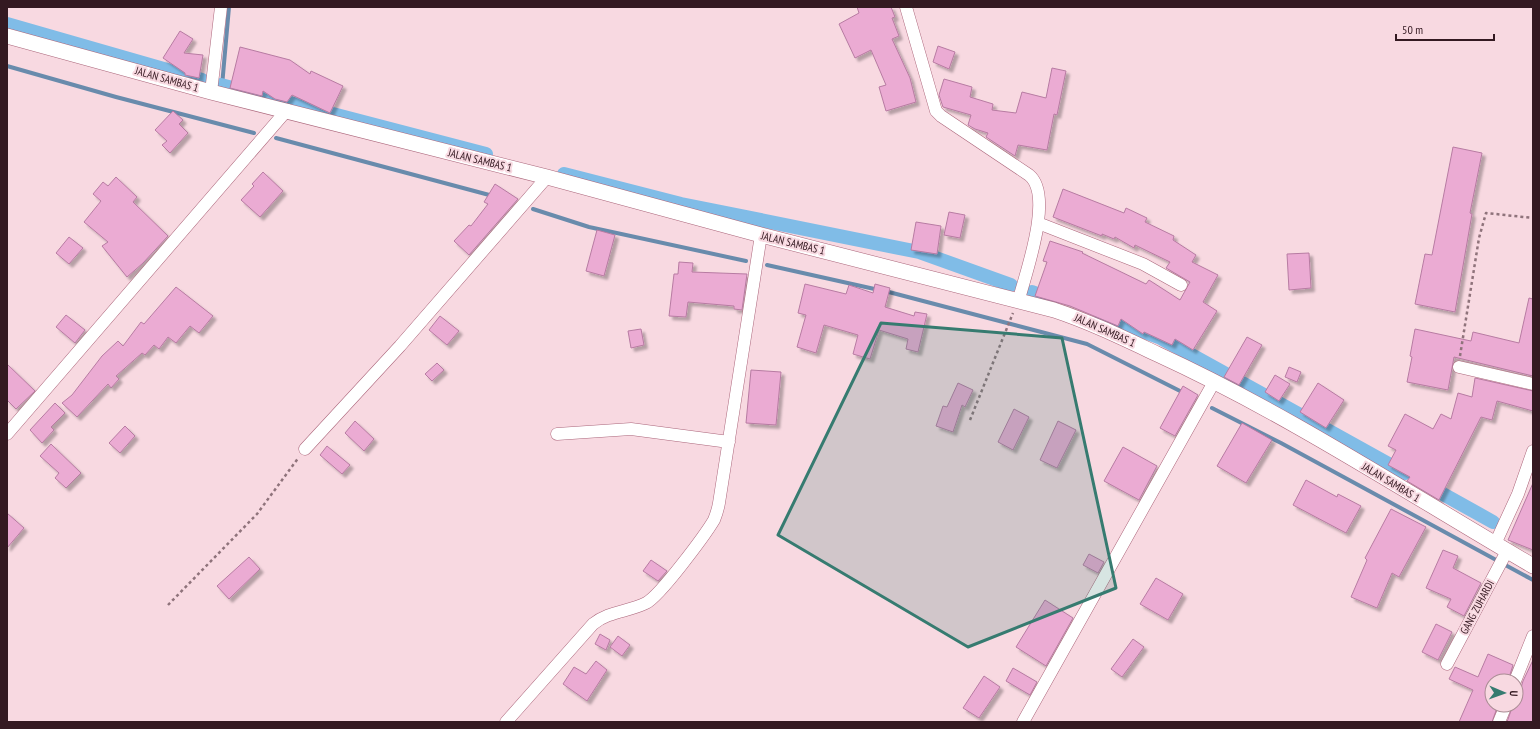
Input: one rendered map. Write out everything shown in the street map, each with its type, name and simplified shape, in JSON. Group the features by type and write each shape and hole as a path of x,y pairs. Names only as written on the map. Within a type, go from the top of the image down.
{"street":[{"path":"211,92 221,7"},
{"path":"906,7 936,111 941,116 1035,180 1040,194 1038,223 1019,299"},
{"name":"JALAN SAMBAS 1","path":"7,36 211,92 548,177 761,235 1019,299 1090,322 1214,382 1309,433 1533,566"},
{"path":"7,434 287,110"},
{"path":"305,449 400,346 548,177"},
{"path":"1038,223 1143,264 1181,285"},
{"path":"506,722 593,624 602,617 611,613 649,602 666,585 714,520 720,503 761,235"},
{"path":"1459,367 1533,384"},
{"path":"1023,722 1214,382"},
{"path":"557,434 631,428 729,442"},
{"name":"GANG ZUHARDI","path":"1447,664 1488,587 1503,549 1518,494 1533,451"},
{"path":"1518,673 1533,636"}],"path":[{"path":"1459,367 1466,309 1479,238 1486,212 1533,218"},
{"path":"970,420 1019,299"},
{"path":"168,605 257,514 305,449"}],"highlighted area":[{"path":"881,323 1062,338 1116,588 968,647 778,535"}],"building":[{"path":"857,7 891,7 895,17 892,18 899,36 892,39 910,78 916,102 886,111 879,87 886,85 871,50 855,58 839,24 859,13"},
{"path":"180,31 193,39 184,53 203,55 199,78 185,75 185,73 163,58"},
{"path":"938,46 955,52 949,69 933,62"},
{"path":"240,47 290,60 310,74 311,71 343,86 330,113 292,95 287,102 275,99 263,91 262,96 230,88"},
{"path":"1052,68 1066,71 1057,115 1054,114 1047,150 1018,145 1015,156 986,137 988,133 968,125 971,115 943,107 939,95 944,79 972,87 970,97 993,104 992,110 1016,113 1022,92 1046,98"},
{"path":"173,111 183,120 179,124 188,133 170,153 162,145 167,141 155,130"},
{"path":"1453,147 1482,153 1470,213 1472,214 1455,312 1415,304 1425,254 1432,255"},
{"path":"263,172 283,191 260,217 241,200 254,186 252,184"},
{"path":"116,177 137,197 133,202 168,236 143,263 127,277 102,246 108,242 84,222 101,201 93,194 103,182 108,186"},
{"path":"495,184 518,199 469,255 454,241 469,225 471,226 488,204 484,202"},
{"path":"1063,189 1124,213 1126,208 1147,218 1145,222 1174,236 1173,240 1196,255 1192,262 1218,275 1203,302 1217,311 1193,350 1175,339 1172,345 1144,332 1143,334 1121,319 1118,326 1070,306 1035,296 1047,262 1043,261 1050,241 1083,252 1082,253 1146,284 1149,280 1180,300 1190,282 1166,268 1170,262 1135,245 1134,248 1115,237 1114,239 1102,234 1102,236 1053,217"},
{"path":"949,212 965,215 960,238 944,235"},
{"path":"916,222 941,226 937,254 911,250"},
{"path":"597,230 615,235 604,276 586,271"},
{"path":"69,237 83,248 69,264 56,253"},
{"path":"1309,253 1311,288 1289,290 1287,254"},
{"path":"679,262 693,263 692,272 747,274 742,310 734,309 734,306 688,302 686,317 669,316 674,274 678,274"},
{"path":"805,284 846,294 849,285 873,293 875,284 890,288 885,307 914,316 915,312 927,314 918,352 906,349 908,339 879,330 870,359 853,354 858,335 824,325 816,353 797,347 806,315 798,313"},
{"path":"176,287 213,316 199,333 190,326 176,343 168,337 159,349 154,345 145,355 142,353 116,376 119,379 111,388 108,384 77,417 62,403 72,395 102,356 118,341 123,346 141,322 144,324"},
{"path":"1529,298 1533,299 1533,376 1454,357 1448,390 1407,382 1412,357 1410,356 1415,329 1471,341 1473,332 1519,343"},
{"path":"66,315 85,330 75,343 56,327"},
{"path":"440,316 459,331 447,345 429,330"},
{"path":"641,329 644,345 631,348 628,331"},
{"path":"1247,337 1262,345 1239,385 1224,377"},
{"path":"437,363 444,370 432,381 425,374"},
{"path":"7,364 35,391 16,409 7,400"},
{"path":"1289,367 1301,372 1297,382 1285,377"},
{"path":"751,370 781,372 776,425 746,423"},
{"path":"1275,375 1290,384 1279,401 1265,392"},
{"path":"1475,378 1533,391 1533,411 1497,401 1492,420 1481,417 1439,500 1407,481 1410,477 1388,465 1396,450 1388,446 1405,414 1433,429 1441,414 1451,419 1458,393 1472,397"},
{"path":"958,383 973,390 965,407 962,405 953,432 936,426 943,406 947,407"},
{"path":"1318,383 1344,400 1326,428 1300,412"},
{"path":"1183,386 1198,395 1175,436 1160,428"},
{"path":"55,403 65,413 51,427 54,430 42,443 30,430"},
{"path":"1014,409 1029,417 1013,450 998,442"},
{"path":"355,421 374,439 364,451 345,433"},
{"path":"1058,421 1076,430 1057,468 1040,460"},
{"path":"1242,423 1272,440 1246,483 1217,466"},
{"path":"125,426 135,436 120,453 109,443"},
{"path":"51,444 81,473 66,488 55,478 59,473 40,456"},
{"path":"327,446 350,465 342,474 320,455"},
{"path":"1123,447 1157,466 1139,500 1104,481"},
{"path":"1306,480 1337,497 1338,494 1361,506 1346,533 1293,505"},
{"path":"1533,483 1533,550 1508,540"},
{"path":"1391,509 1426,527 1399,577 1392,573 1377,608 1351,597 1367,560 1365,558"},
{"path":"7,513 24,528 7,548"},
{"path":"1443,550 1458,556 1453,568 1481,583 1464,616 1447,607 1451,599 1426,588"},
{"path":"1089,554 1104,562 1098,573 1083,565"},
{"path":"249,557 260,569 229,599 217,586"},
{"path":"651,560 667,571 658,581 643,571"},
{"path":"1156,578 1183,594 1168,620 1140,604"},
{"path":"1045,600 1073,618 1046,666 1016,647"},
{"path":"1436,624 1452,632 1438,660 1422,652"},
{"path":"600,634 610,640 606,650 595,644"},
{"path":"618,636 630,645 622,656 610,647"},
{"path":"1133,639 1144,647 1122,677 1111,669"},
{"path":"1488,654 1513,665 1510,673 1484,673 1484,713 1495,713 1492,722 1459,722 1473,690 1449,679 1455,667 1478,677"},
{"path":"1533,660 1533,722 1507,722 1510,713 1524,713 1524,679"},
{"path":"596,661 607,670 587,701 563,684 574,667 586,674"},
{"path":"1013,668 1037,682 1030,695 1006,681"},
{"path":"984,676 1000,687 979,718 963,708"}],"waterway":[{"path":"222,86 229,7"},
{"path":"7,24 202,80"},
{"path":"7,66 116,97 254,133"},
{"path":"221,85 486,154"},
{"path":"276,138 493,196"},
{"path":"564,174 681,204 919,252 1011,285"},
{"path":"533,209 589,227 746,261"},
{"path":"767,265 879,290"},
{"path":"885,291 1087,344 1184,393"},
{"path":"1032,292 1053,300"},
{"path":"1101,316 1161,338 1405,473"},
{"path":"1212,408 1281,443 1533,580"},
{"path":"1425,484 1493,522"}]}
